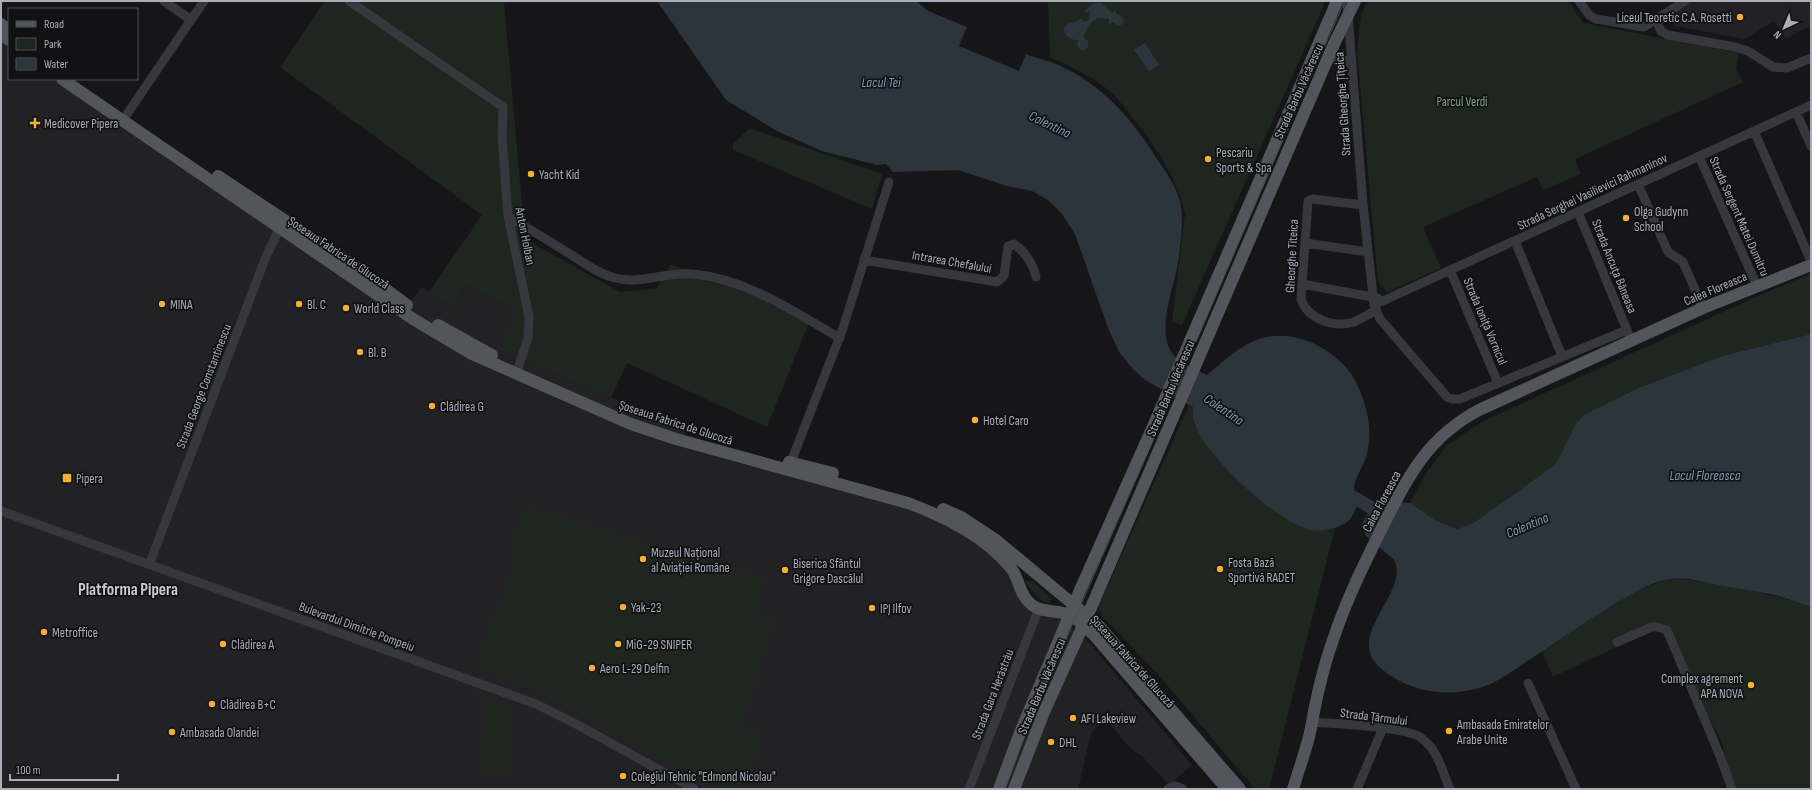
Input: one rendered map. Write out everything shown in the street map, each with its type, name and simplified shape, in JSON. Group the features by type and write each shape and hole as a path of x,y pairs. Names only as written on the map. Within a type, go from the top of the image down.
{"main road":[{"name":"Strada Barbu Văcărescu","path":"998,789 1021,730 1072,610 1187,350 1337,1"},
{"name":"Strada Barbu Văcărescu","path":"1014,789 1035,732 1328,60 1348,7 1355,1"},
{"name":"Șoseaua Fabrica de Glucoză","path":"64,80 282,223 360,270 421,314 486,353 518,368 645,421 908,503 940,516 964,529 990,548 1012,570 1018,585 1028,601 1038,608 1072,610"},
{"name":"Șoseaua Fabrica de Glucoză","path":"77,80 227,182 419,322 457,346 478,357 588,406 647,430 911,496 943,508 961,517 996,540 1048,585 1072,610 1112,640 1240,789"},
{"name":"Calea Floreasca","path":"1293,789 1334,636 1353,587 1395,503 1423,456 1448,430 1479,410 1629,338 1811,265"},
{"path":"1018,585 1022,579 1027,576 1034,576 1048,585"},
{"name":"Șoseaua Fabrica de Glucoză","path":"1085,620 1103,646 1227,789"}],"street":[{"path":"164,1 191,20"},
{"path":"127,114 204,1"},
{"name":"Anton Holban","path":"349,1 503,107 502,136 508,216 529,317 528,338 518,368"},
{"path":"1579,1 1589,15 1596,19 1644,28 1684,1"},
{"name":"Strada Gheorghe Țițeica","path":"1348,7 1351,64 1363,205 1374,304 1380,319 1447,396 1456,399 1498,382"},
{"path":"1661,17 1658,24 1661,31 1668,36 1735,47 1748,51 1773,67 1787,68 1811,58"},
{"path":"1328,60 1332,58 1341,58 1351,64"},
{"name":"Strada Serghei Vasilievici Rahmaninov","path":"1374,304 1811,105"},
{"path":"1796,112 1811,146"},
{"path":"1754,131 1811,261"},
{"name":"Strada Sergent Matei Dumitru","path":"1699,156 1757,286"},
{"path":"789,466 840,338 889,182"},
{"path":"1638,184 1668,252 1683,262 1703,308"},
{"name":"Gheorghe Titeica","path":"1363,205 1310,199 1307,204 1302,300 1303,305 1314,316 1326,322 1345,324 1354,321 1374,304"},
{"name":"Strada Ancuța Băneasa","path":"1578,212 1629,338"},
{"path":"508,216 594,269 616,278 633,279 671,274 694,274 726,280 761,294 840,338"},
{"name":"Strada George Constantinescu","path":"149,565 257,280 282,223"},
{"path":"1515,241 1562,356"},
{"path":"1304,243 1368,252"},
{"name":"Intrarea Chefalului","path":"864,260 997,282 1004,276 1008,246 1014,244 1030,261 1036,277"},
{"name":"Strada Ioniță Vornicul","path":"1450,270 1498,382"},
{"path":"1302,284 1374,304"},
{"path":"1498,382 1618,334 1629,338"},
{"name":"Bulevardul Dimitrie Pompeiu","path":"1,511 542,707 694,789"},
{"name":"Strada Gara Herăstrău","path":"968,789 1038,608"},
{"path":"1617,642 1652,627 1657,626 1667,630 1720,756 1732,789"},
{"path":"1528,683 1576,789"},
{"name":"Strada Țărmului","path":"1311,722 1383,728 1412,734 1426,742 1436,755 1450,789"},
{"path":"1357,789 1383,728"},
{"path":"1168,789 1175,786 1183,789"}],"shaded area":[{"name":"Liceul Teoretic C.A. Rosetti","path":"1685,1 1811,1 1811,25 1786,39 1774,21 1745,39 1675,26 1667,13"},
{"path":"1,30 8,35 8,80 69,80 407,306 422,287 453,307 465,284 518,311 500,350 611,398 688,425 682,444 899,502 948,523 1007,568 1015,588 1085,638 1192,765 1169,785 1143,757 1129,747 1104,717 1091,734 1078,789 1,789"}],"green space":[{"path":"325,1 504,1 525,239 620,292 657,288 671,264 680,268 722,277 810,320 767,427 627,363 611,398 500,350 517,311 465,284 453,307 429,292 482,215 280,67"},
{"name":"Pescariu Sports & Spa","path":"1048,1 1323,1 1324,5 1182,325 1172,322 1185,214 1176,186 1155,148 1114,94 1089,77 1050,57"},
{"name":"Parcul Verdi","path":"1367,1 1568,1 1583,23 1739,53 1736,69 1743,82 1575,159 1581,174 1543,190 1537,177 1423,227 1441,268 1387,292 1378,282 1357,51 1361,15"},
{"path":"750,128 882,174 872,209 733,150 733,144"},
{"path":"1811,274 1811,334 1722,356 1641,387 1585,414 1556,464 1472,524 1457,529 1435,520 1410,503 1426,473 1446,446 1481,422 1771,290"},
{"name":"Fosta Bază Sportivă RADET","path":"1189,405 1193,407 1194,422 1212,451 1226,468 1260,500 1294,523 1308,529 1322,530 1335,528 1269,789 1255,789 1156,672 1102,616 1098,607"},
{"path":"526,506 765,578 755,612 774,618 742,727 763,734 747,789 717,789 550,697 476,667 516,558 509,555"},
{"name":"Complex agrement APA NOVA","path":"1670,578 1742,588 1811,607 1811,789 1734,789 1721,740 1661,630 1655,629 1553,677 1542,652 1605,609 1641,589"},
{"path":"1026,581 1032,581 1052,599 1050,603 1042,601 1026,584"},
{"path":"485,698 513,707 507,777 478,773 483,742"}],"water":[{"name":"Lacul Tei","path":"657,1 916,1 928,11 967,27 959,46 1019,71 1026,54 1054,63 1089,82 1115,104 1137,130 1170,179 1180,201 1182,221 1180,249 1169,302 1166,326 1166,337 1172,353 1180,361 1207,375 1247,344 1262,338 1285,336 1307,341 1327,351 1345,366 1353,377 1360,390 1365,405 1368,418 1369,438 1366,457 1354,486 1354,491 1362,495 1354,513 1349,520 1328,530 1317,531 1307,529 1293,523 1277,513 1225,468 1200,436 1193,420 1193,407 1145,380 1132,368 1119,352 1108,328 1075,234 1062,214 1048,200 1032,191 1007,186 958,170 893,172 886,164 877,165 822,151 777,131 726,100"},
{"path":"1094,3 1102,3 1112,13 1116,10 1116,14 1122,16 1124,22 1118,26 1113,22 1109,24 1109,19 1097,18 1089,25 1083,37 1088,41 1088,47 1085,50 1080,50 1077,45 1078,40 1068,37 1064,30 1068,24 1080,19 1083,19 1084,22 1088,21 1090,13 1089,11 1086,13 1085,11"},
{"path":"1145,43 1159,65 1149,71 1134,50"},
{"name":"Lacul Floreasca","path":"1811,334 1811,607 1771,594 1676,578 1652,584 1630,595 1505,676 1479,688 1461,692 1423,690 1392,677 1382,670 1374,661 1369,649 1370,636 1395,584 1397,571 1394,560 1366,536 1361,526 1374,501 1410,503 1435,520 1457,529 1472,524 1556,464 1576,424 1585,414 1641,387 1722,356"}],"waterway":[{"name":"Colentina","path":"1344,492 1386,516"}],"tram line":[{"path":"1005,789 1030,721 1176,388 1292,118 1345,1"}],"place":[{"name":"Liceul Teoretic C.A. Rosetti","path":"1740,17"},
{"name":"Medicover Pipera","path":"35,123"},
{"name":"Pescariu Sports & Spa","path":"1208,159"},
{"name":"Yacht Kid","path":"531,174"},
{"name":"Olga Gudynn School","path":"1626,218"},
{"name":"MINA","path":"162,304"},
{"name":"Bl. C","path":"299,304"},
{"name":"World Class","path":"346,308"},
{"name":"Bl. B","path":"360,352"},
{"name":"Clădirea G","path":"432,406"},
{"name":"Hotel Caro","path":"975,420"},
{"name":"Pipera","path":"67,478"},
{"name":"Muzeul Național al Aviației Române","path":"643,559"},
{"name":"Fosta Bază Sportivă RADET","path":"1220,569"},
{"name":"Biserica Sfântul Grigore Dascălul","path":"785,570"},
{"name":"Yak-23","path":"623,607"},
{"name":"IPJ Ilfov","path":"872,608"},
{"name":"Metroffice","path":"44,632"},
{"name":"Clădirea A","path":"223,644"},
{"name":"MiG-29 SNIPER","path":"618,644"},
{"name":"Aero L-29 Delfin","path":"592,668"},
{"name":"Complex agrement APA NOVA","path":"1751,685"},
{"name":"Clădirea B+C","path":"212,704"},
{"name":"AFI Lakeview","path":"1073,718"},
{"name":"Ambasada Emiratelor Arabe Unite","path":"1449,731"},
{"name":"Ambasada Olandei","path":"172,732"},
{"name":"DHL","path":"1051,742"},
{"name":"Colegiul Tehnic \"Edmond Nicolau\"","path":"623,776"}],"district":[{"name":"Platforma Pipera","path":"128,589"}]}
